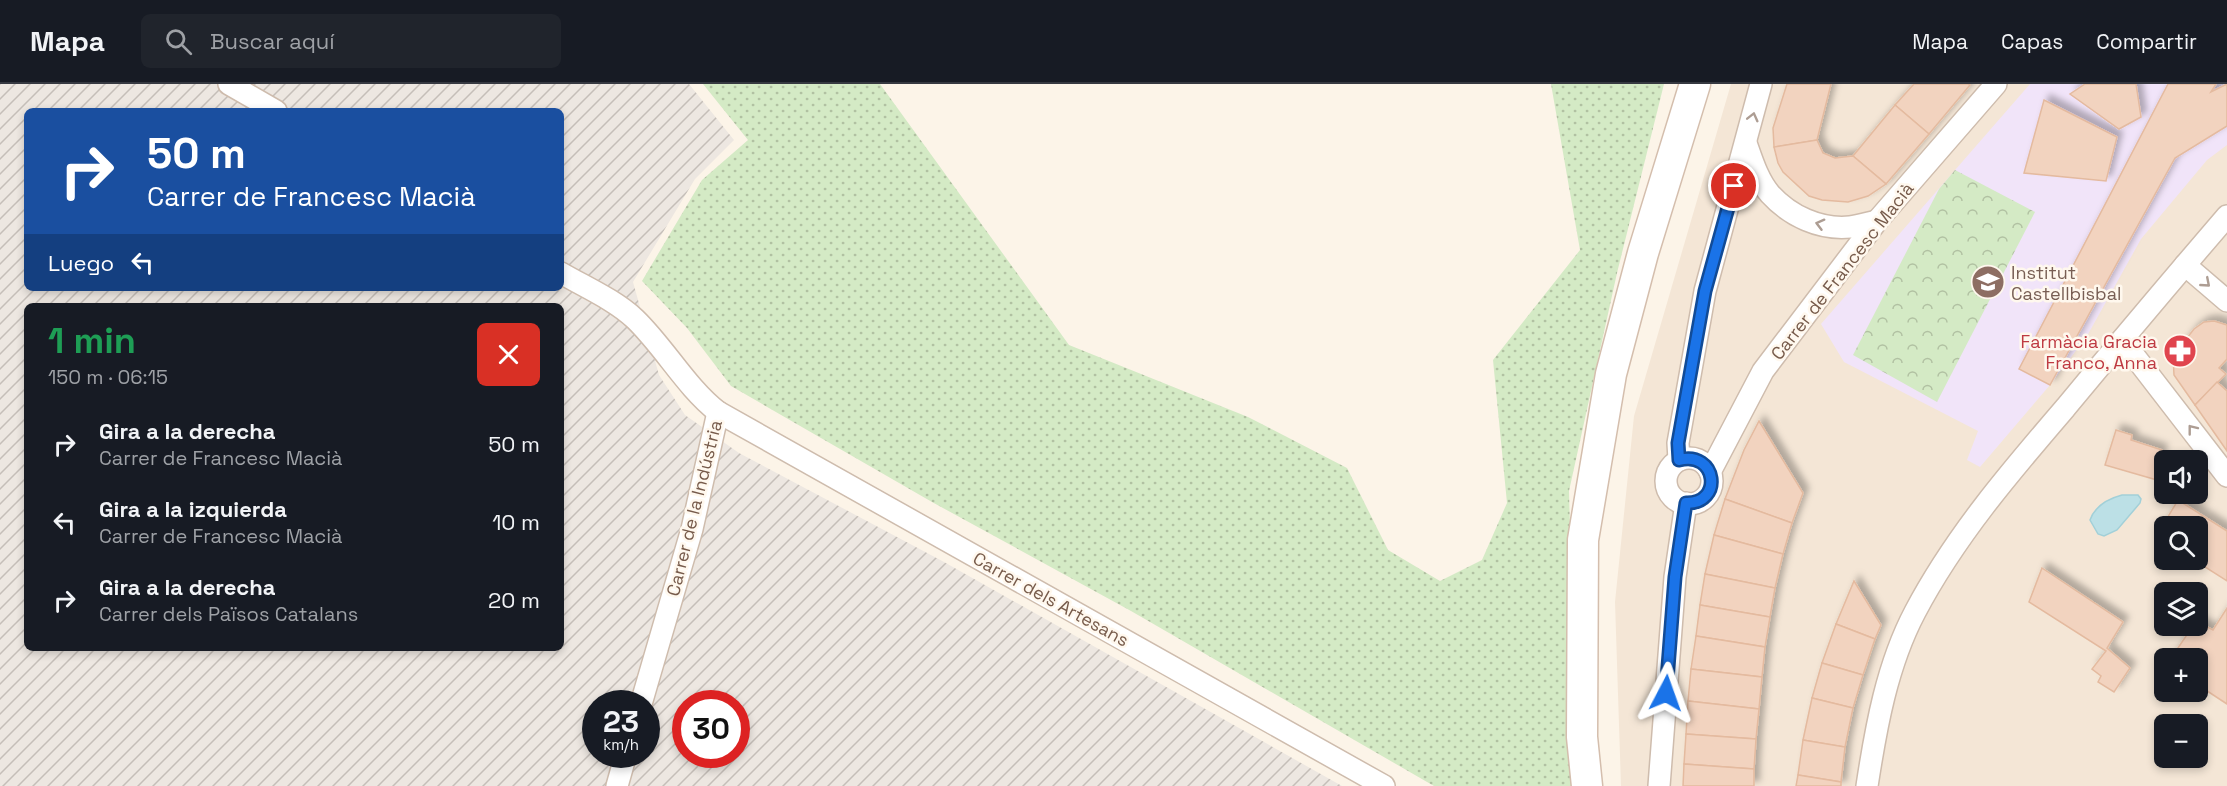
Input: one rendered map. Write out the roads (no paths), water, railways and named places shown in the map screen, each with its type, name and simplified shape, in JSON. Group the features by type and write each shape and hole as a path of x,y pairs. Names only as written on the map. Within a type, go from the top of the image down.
{"street":[{"path":"228,84 271,108"},
{"path":"1587,786 1582,737 1583,540 1611,374 1643,254 1695,84"},
{"path":"1679,460 1678,443 1705,291 1761,84"},
{"name":"Carrer de Francesc Macià","path":"1686,503 1700,501 1709,492 1712,479 1710,472 1763,371 1877,221 1996,84"},
{"path":"1746,143 1769,193 1786,208 1806,220 1827,227 1850,227 1877,221"},
{"path":"1867,786 1874,738 1890,673 1915,613 1948,555 2000,484 2227,216"},
{"path":"2185,265 2227,301"},
{"name":"Carrer de la Indústria","path":"564,275 617,305 635,319 675,364 700,398 718,412 692,529 645,690"},
{"path":"2122,340 2227,476"},
{"name":"Carrer dels Artesans","path":"718,412 1384,786"},
{"path":"1659,786 1675,577 1686,503 1673,497 1667,484 1669,470 1679,460 1694,459 1700,461 1710,472"},
{"path":"617,786 622,768"}],"water":[{"path":"2122,495 2138,495 2141,499 2140,503 2117,530 2104,536 2098,534 2090,520 2092,515 2102,504"}],"place":[{"name":"Institut Castellbisbal","path":"1988,282"},
{"name":"Farmàcia Gracia Franco, Anna","path":"2180,351"}]}
